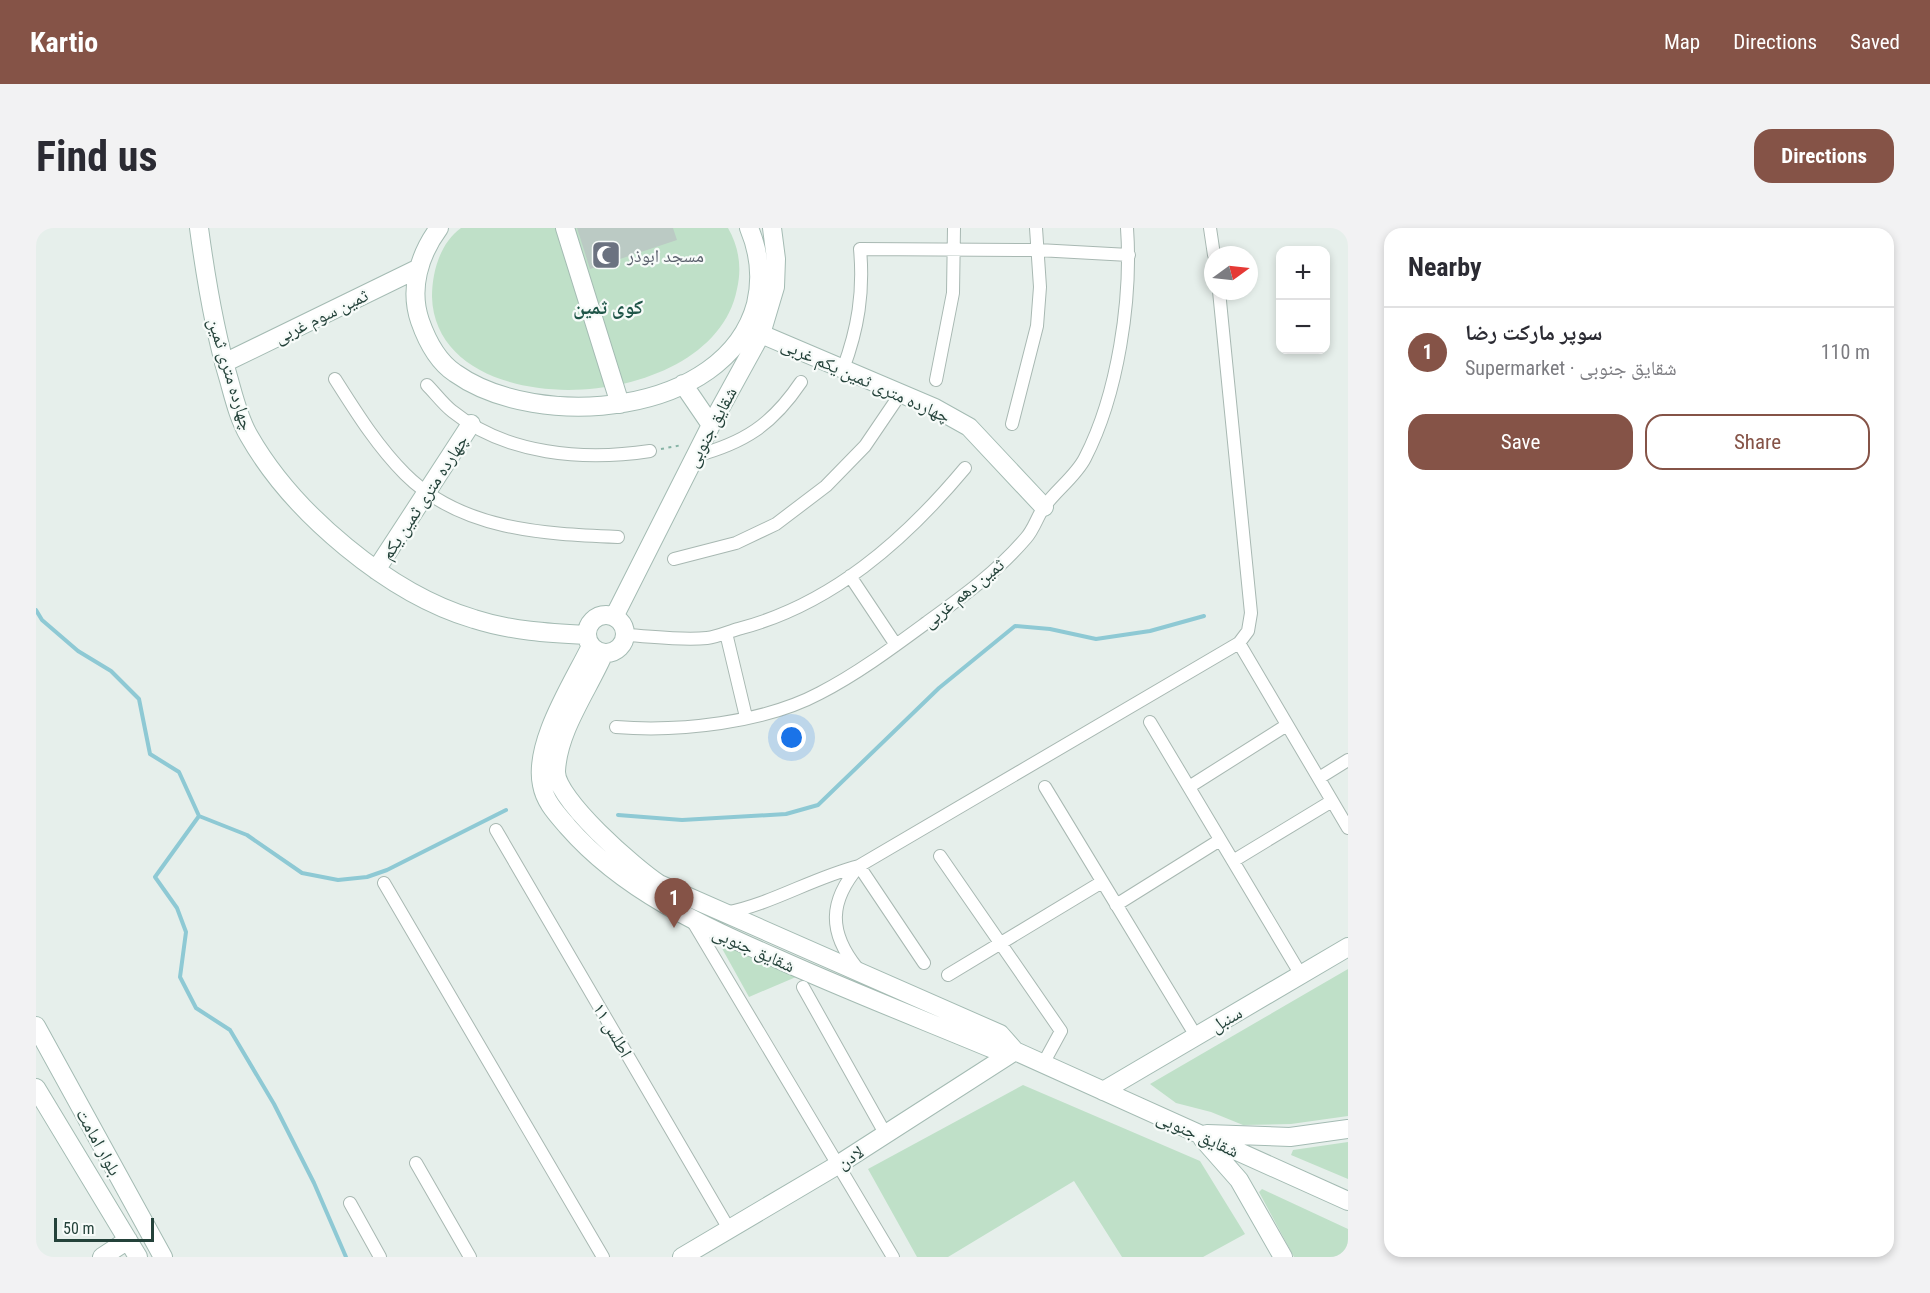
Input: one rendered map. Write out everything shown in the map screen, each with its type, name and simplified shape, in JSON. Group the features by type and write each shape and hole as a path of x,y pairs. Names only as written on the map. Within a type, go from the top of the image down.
{"street":[{"name":"چهارده متری ثمین","path":"199,228 211,312 224,363 248,435 288,489 334,536 376,570 410,593 475,620 594,645"},
{"path":"439,228 425,248 417,269 415,308 428,344 454,373 489,390 521,400 554,406 587,408 620,404 652,396 683,384 715,367 746,331 753,315 757,298 758,263 749,228"},
{"path":"565,228 620,404"},
{"name":"شقایق جنوبی","path":"614,617 699,448 761,334 775,287 776,259 772,228"},
{"path":"936,380 953,293 954,228"},
{"path":"1012,424 1037,326 1040,287 1036,228"},
{"name":"ثمین دهم غربی","path":"616,727 682,729 772,712 819,694 896,645 986,580 1028,536 1044,507 1084,459 1108,396 1123,324 1129,255 1127,228"},
{"path":"1210,228 1213,246"},
{"path":"843,369 860,310 863,279 860,249 1038,250 1129,255"},
{"name":"ثمین سوم غربی","path":"224,363 417,269"},
{"path":"724,913 754,908 814,880 859,866 1239,643 1248,631 1251,613 1220,300"},
{"name":"چهارده متری ثمین یکم غربی","path":"761,334 901,393 969,427 1044,507"},
{"path":"335,379 376,441 406,476 450,508 497,525 552,535 618,537"},
{"path":"699,448 727,448 754,433 775,416 801,382"},
{"path":"683,384 711,425"},
{"path":"427,385 452,411 496,438 554,453 623,455 650,451"},
{"path":"674,559 736,543 776,524 826,486 865,446 901,393"},
{"name":"چهارده متری ثمین یکم","path":"376,570 471,424"},
{"path":"625,635 707,638 794,611 832,590 882,552 928,509 965,468"},
{"path":"850,576 896,645"},
{"path":"603,615 614,617 622,624 625,635 618,649 594,645 594,619 603,615"},
{"path":"726,633 746,717"},
{"path":"1239,643 1348,828"},
{"name":"شقایق جنوبی","path":"594,645 560,747 556,773 558,781 578,810 641,873 659,884 1000,1034 1015,1051"},
{"name":"شقایق جنوبی","path":"594,645 555,720 539,764 546,799 589,850 633,885 693,922 819,978 993,1049 1015,1051 1348,1201"},
{"path":"1150,722 1301,975"},
{"path":"1189,787 1287,725"},
{"path":"1318,778 1348,760"},
{"path":"1045,787 1196,1036"},
{"path":"1233,861 1332,801"},
{"name":"اطلس ۱۱","path":"496,830 729,1229"},
{"path":"1116,905 1220,840"},
{"path":"940,856 1061,1031 1043,1064"},
{"path":"859,866 924,963"},
{"path":"859,866 845,882 838,900 835,922 839,940 860,972"},
{"path":"948,975 1102,882"},
{"path":"384,883 603,1257"},
{"path":"693,922 836,1166 893,1257"},
{"name":"سنبل","path":"1103,1091 1348,947"},
{"path":"803,987 886,1135"},
{"name":"بلوار امامت","path":"36,1026 164,1257"},
{"name":"لادن","path":"682,1257 836,1166 1015,1051"},
{"name":"بلوار امامت","path":"36,1088 138,1257"},
{"path":"1199,1134 1290,1137 1348,1129"},
{"path":"1199,1134 1239,1180 1283,1257"},
{"path":"416,1163 470,1257"},
{"path":"350,1203 380,1257"},
{"path":"102,1257 128,1240"}],"path":[{"path":"650,451 699,448"}],"green space":[{"path":"461,228 728,228 735,243 738,258 737,289 717,331 680,362 631,382 577,390 524,386 478,369 445,339 432,297 434,278 443,250"},
{"path":"719,943 796,977 749,997"},
{"path":"1348,969 1348,1116 1291,1124 1243,1125 1211,1112 1176,1103 1150,1084"},
{"path":"1023,1085 1200,1161 1245,1234 1203,1257 1122,1257 1074,1181 948,1257 917,1257 868,1169"},
{"path":"1348,1142 1348,1179 1291,1155 1293,1150"},
{"path":"1262,1189 1348,1229 1348,1246 1342,1257 1294,1257 1259,1192"}],"building":[{"name":"مسجد ابوذر","path":"577,228 673,228 677,240 590,269"}],"waterway":[{"path":"36,610 42,620 78,651 111,671 139,699 150,754 179,772 199,816 155,877 177,908 186,932 180,977 196,1008 230,1030 274,1104 314,1183 346,1257"},
{"path":"618,815 682,820 786,814 818,805 939,688 1015,626 1050,629 1096,639 1150,631 1204,616"},
{"path":"199,816 247,835 302,873 338,880 367,877 387,870 506,810"}],"place":[{"name":"مسجد ابوذر","path":"606,255"},
{"name":"سوپر مارکت رضا","path":"674,928"}],"district":[{"name":"کوی ثمین","path":"608,307"}]}
